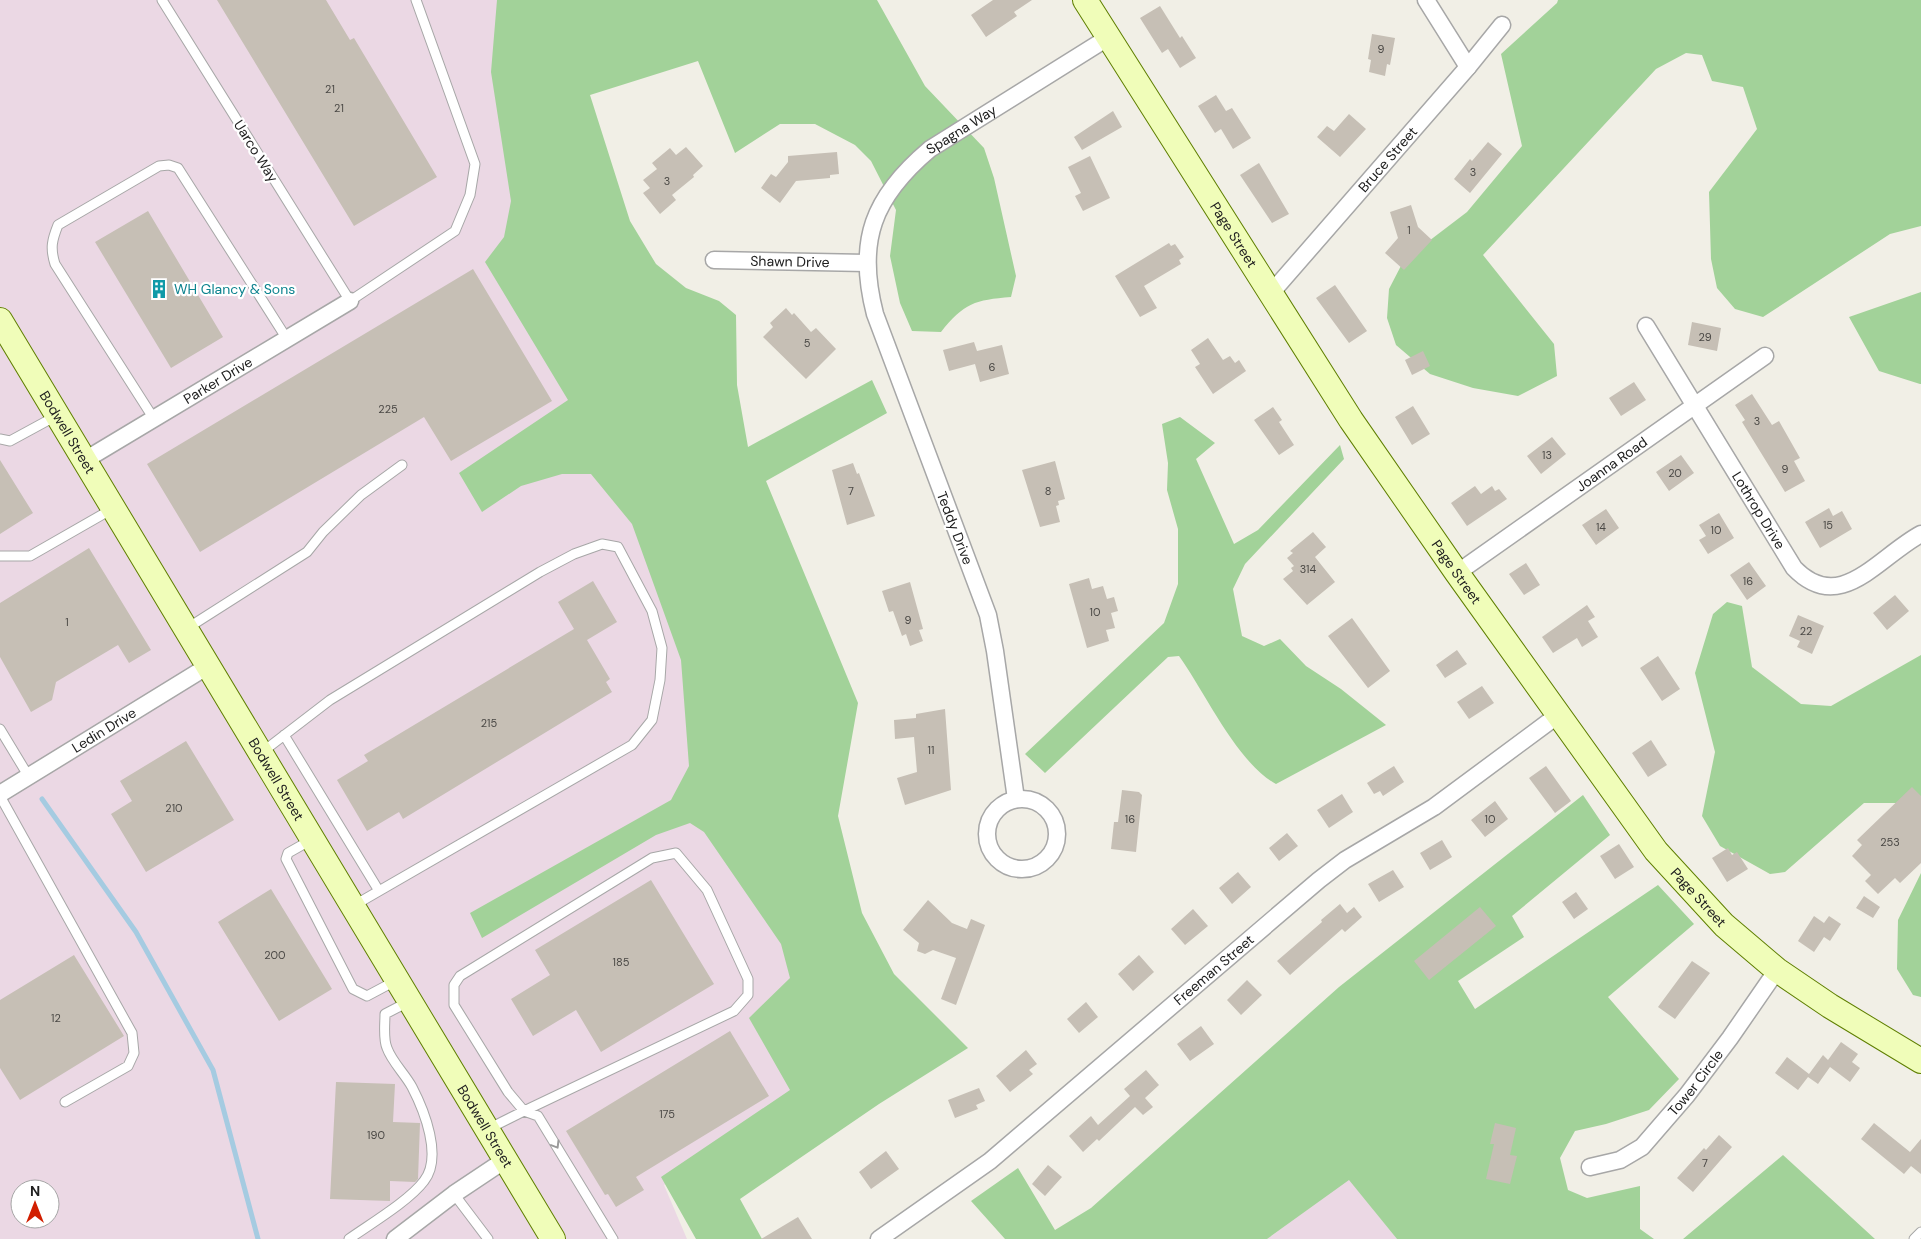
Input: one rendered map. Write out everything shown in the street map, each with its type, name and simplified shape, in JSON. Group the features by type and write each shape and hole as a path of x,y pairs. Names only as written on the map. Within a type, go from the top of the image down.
{"main road":[{"name":"Page Street","path":"1085,0 1352,420 1457,573 1656,851 1724,925 1777,970 1830,1006 1921,1061"},
{"name":"Bodwell Street","path":"0,320 553,1239"}],"street":[{"path":"1426,0 1468,67"},
{"name":"Bruce Street","path":"1272,292 1468,67 1502,25"},
{"name":"Spagna Way","path":"867,263 870,236 876,215 887,193 906,169 930,149 1109,37"},
{"name":"Shawn Drive","path":"714,260 867,263"},
{"name":"Teddy Drive","path":"867,263 869,289 875,314 988,615 995,651 1016,799"},
{"name":"Parker Drive","path":"85,460 350,301"},
{"name":"Lothrop Drive","path":"1646,326 1794,568 1811,583 1831,588 1842,586 1921,534"},
{"name":"Joanna Road","path":"1457,573 1765,356"},
{"name":"Ledin Drive","path":"0,795 208,666"},
{"name":"Freeman Street","path":"879,1239 1004,1150 1319,880 1345,860 1434,807 1558,715"},
{"path":"1016,799 1028,799 1039,803 1048,811 1054,821 1057,832 1056,843 1044,861 1024,869 1013,868 994,856 989,845 987,833 989,821 995,811 1004,804 1016,799"},
{"name":"Tower Circle","path":"1590,1167 1620,1160 1642,1148 1688,1095 1777,970"},
{"path":"395,1239 454,1194 505,1160"}],"lane":[{"name":"Uarco Way","path":"162,0 350,301"},
{"path":"350,301 455,231 470,195 475,164 416,0"},
{"path":"154,419 55,264 50,250 58,225 159,166 169,165 178,168 287,338"},
{"path":"0,439 10,441 57,415"},
{"path":"186,629 308,552 322,532 361,495 402,465"},
{"path":"0,556 30,556 114,508"},
{"path":"261,753 330,700 540,572 574,554 602,544 618,547 652,611 662,648 660,680 652,720 632,745 353,906"},
{"path":"0,729 29,777"},
{"path":"284,735 378,891"},
{"path":"0,795 132,1033 134,1053 128,1066 65,1102"},
{"path":"312,839 288,853 286,859 353,990 367,996 397,980"},
{"path":"487,1130 524,1111 734,1010 748,995 748,979 707,890 676,853 652,858 460,976 454,985 454,1005 508,1092 524,1111 538,1116 613,1239"},
{"path":"348,1239 391,1210 425,1180 430,1163 433,1148 427,1123 412,1087 386,1048 385,1014 410,1001"},
{"path":"454,1194 488,1239"},
{"path":"1914,1239 1921,1232"}],"shaded area":[{"path":"0,0 532,0 851,1081 664,1185 687,1239 0,1239"},
{"path":"1349,1179 1397,1239 1267,1239"}],"green space":[{"path":"497,0 877,0 925,86 984,148 994,178 1016,276 1011,297 988,300 971,305 949,322 941,332 912,331 900,303 890,256 896,210 871,161 855,145 815,124 780,124 735,153 698,61 590,95 630,221 656,264 686,288 719,301 736,315 737,385 748,447 872,380 887,413 766,481 858,703 838,816 862,913 894,974 968,1048 879,1104 740,1199 762,1239 696,1239 661,1177 790,1090 749,1018 790,978 781,944 704,832 690,823 656,835 482,938 470,913 671,800 689,766 681,660 632,524 591,474 562,474 521,486 482,512 459,473 568,400 485,262 504,237 511,201 491,72"},
{"path":"1558,0 1921,0 1921,226 1890,234 1763,317 1735,309 1717,288 1711,259 1709,192 1757,129 1743,87 1712,81 1702,55 1686,53 1656,69 1483,255 1554,344 1557,376 1518,396 1473,388 1430,374 1396,345 1387,318 1389,289 1404,260 1467,212 1522,146 1501,54"},
{"path":"1921,292 1920,384 1879,371 1849,317"},
{"path":"1180,417 1215,443 1196,459 1234,544 1258,530 1340,445 1344,459 1245,564 1233,589 1242,636 1264,646 1280,639 1306,666 1341,689 1386,725 1276,784 1262,774 1235,744 1179,656 1168,657 1045,773 1025,754 1164,623 1178,584 1178,529 1167,490 1168,463 1162,424"},
{"path":"1727,602 1742,606 1752,667 1801,704 1831,706 1921,655 1921,803 1864,803 1785,872 1770,874 1720,846 1702,816 1715,752 1695,673 1713,614"},
{"path":"1583,795 1610,835 1512,916 1524,937 1458,981 1475,1009 1658,885 1694,924 1608,997 1679,1079 1649,1110 1606,1124 1575,1131 1560,1158 1568,1190 1587,1198 1640,1186 1640,1229 1654,1239 1397,1239 1349,1180 1267,1239 1005,1239 971,1201 1018,1168 1055,1230 1091,1208 1339,987"},
{"path":"1921,873 1921,997 1913,995 1897,969 1898,920"},
{"path":"1783,1155 1875,1239 1683,1239"}],"building":[{"path":"217,0 326,0 350,40 354,38 437,177 354,226"},
{"path":"993,0 1032,0 1014,12 1017,16 986,37 971,15"},
{"path":"1160,6 1180,38 1182,36 1196,58 1180,68 1168,49 1162,53 1140,18"},
{"path":"1372,34 1395,38 1390,65 1387,64 1385,76 1369,72 1371,60 1368,59"},
{"path":"1216,95 1226,111 1232,108 1251,138 1233,149 1221,129 1215,133 1198,106"},
{"path":"1113,111 1122,127 1082,150 1074,137"},
{"path":"1349,114 1366,129 1340,157 1317,137 1327,126 1334,131"},
{"path":"1488,142 1502,154 1470,193 1454,179 1470,159 1472,161"},
{"path":"686,147 703,166 693,175 694,177 672,195 676,200 660,214 643,193 650,188 643,180 657,169 652,163 670,148 676,155"},
{"path":"837,152 839,174 830,175 830,178 796,181 780,203 761,188 771,174 776,177 788,162 788,156"},
{"path":"1090,156 1110,198 1083,211 1075,196 1081,193 1068,167"},
{"path":"1259,163 1289,214 1272,223 1240,175"},
{"path":"1411,205 1418,227 1432,240 1404,270 1385,253 1398,238 1390,212"},
{"name":"WH Glancy & Sons","path":"148,211 223,337 171,368 95,242"},
{"path":"1169,243 1171,246 1175,244 1184,257 1179,260 1181,264 1144,286 1157,308 1140,317 1115,276"},
{"path":"473,269 552,401 451,461 424,417 200,552 147,464"},
{"path":"1335,285 1367,331 1349,343 1316,298"},
{"path":"786,308 792,315 794,313 811,332 816,328 836,349 806,379 763,337 773,327 770,323"},
{"path":"1692,322 1721,328 1717,351 1688,345"},
{"path":"1208,338 1223,360 1230,356 1235,363 1239,360 1246,371 1213,394 1195,367 1200,364 1191,350"},
{"path":"974,342 977,351 1002,345 1009,374 980,382 975,364 949,371 943,350"},
{"path":"1423,351 1430,366 1412,375 1405,360"},
{"path":"1634,382 1646,400 1621,416 1609,398"},
{"path":"1752,394 1772,425 1779,421 1800,458 1794,461 1805,481 1785,492 1742,422 1745,420 1735,405"},
{"path":"1413,406 1430,434 1412,445 1395,417"},
{"path":"1273,407 1282,420 1279,422 1294,445 1279,455 1254,420"},
{"path":"1552,437 1566,454 1541,474 1527,456"},
{"path":"1681,455 1694,473 1669,491 1656,472"},
{"path":"0,460 33,513 0,534"},
{"path":"1055,461 1065,499 1058,501 1059,505 1056,506 1060,522 1040,527 1022,470"},
{"path":"853,463 857,474 859,473 875,516 847,525 832,470"},
{"path":"1475,486 1481,494 1492,486 1495,491 1499,489 1507,499 1467,526 1451,503"},
{"path":"1829,508 1833,516 1842,511 1852,529 1820,548 1805,522"},
{"path":"1606,509 1619,528 1596,545 1582,525"},
{"path":"1719,513 1734,538 1708,554 1699,540 1706,536 1699,525"},
{"path":"1313,532 1326,547 1315,557 1335,582 1307,605 1283,579 1293,571 1291,568 1294,566 1287,558 1293,553 1290,551"},
{"path":"89,548 151,650 129,663 118,645 56,682 52,700 31,712 0,657 0,603"},
{"path":"1749,562 1766,586 1747,600 1730,575"},
{"path":"1526,563 1540,585 1524,595 1509,574"},
{"path":"1089,578 1092,589 1103,586 1107,599 1114,597 1118,611 1111,613 1115,628 1106,630 1109,641 1087,648 1069,584"},
{"path":"593,581 617,622 587,640 610,679 606,682 612,692 403,819 399,812 367,831 337,780 368,761 364,755 574,629 558,602"},
{"path":"910,582 923,629 919,630 923,641 910,646 906,634 902,636 893,611 889,612 882,591"},
{"path":"1895,595 1909,611 1887,630 1873,613"},
{"path":"1587,605 1595,617 1588,621 1598,637 1582,647 1577,638 1553,653 1542,637"},
{"path":"1798,615 1824,626 1812,654 1797,647 1800,641 1789,636"},
{"path":"1352,618 1390,671 1368,688 1328,636"},
{"path":"1457,650 1467,664 1445,678 1436,665"},
{"path":"1658,656 1680,689 1662,701 1640,668"},
{"path":"1482,686 1494,703 1469,719 1457,702"},
{"path":"945,709 951,790 905,805 897,778 917,772 914,737 895,739 894,720 916,718 916,714"},
{"path":"1651,740 1667,765 1648,777 1632,753"},
{"path":"186,741 234,820 146,872 111,814 132,801 120,781"},
{"path":"1394,766 1404,782 1383,796 1380,791 1374,794 1367,783"},
{"path":"1546,766 1571,801 1555,813 1529,778"},
{"path":"1912,787 1921,796 1921,863 1900,883 1895,878 1878,894 1865,881 1871,875 1852,856 1862,845 1857,840"},
{"path":"1122,790 1139,792 1142,795 1136,852 1111,849 1114,822 1118,822"},
{"path":"1342,794 1353,812 1329,828 1317,810"},
{"path":"1495,801 1508,819 1485,837 1471,820"},
{"path":"1287,833 1298,846 1279,861 1269,848"},
{"path":"1442,840 1452,857 1430,870 1420,853"},
{"path":"1619,844 1634,867 1615,879 1600,856"},
{"path":"1728,848 1732,855 1737,852 1748,869 1727,882 1712,858"},
{"path":"1393,870 1404,887 1379,902 1368,884"},
{"path":"1238,872 1251,887 1232,904 1219,888"},
{"path":"651,880 714,984 601,1052 576,1010 533,1036 511,999 550,975 535,950"},
{"path":"271,889 332,989 279,1021 218,922"},
{"path":"1576,892 1588,909 1574,919 1562,902"},
{"path":"1864,896 1880,907 1873,918 1856,908"},
{"path":"928,900 952,923 967,929 971,919 985,925 956,1005 941,999 956,958 933,950 925,954 917,951 919,943 903,930"},
{"path":"1340,904 1347,913 1354,907 1362,917 1345,932 1342,929 1290,975 1277,961"},
{"path":"1480,907 1496,926 1429,980 1414,961"},
{"path":"1193,909 1208,926 1185,945 1171,929"},
{"path":"1814,916 1824,923 1829,916 1841,924 1830,941 1824,937 1814,952 1798,941"},
{"path":"74,955 124,1036 20,1100 0,1068 0,1000"},
{"path":"1139,955 1154,972 1133,991 1118,974"},
{"path":"1692,961 1710,973 1675,1019 1658,1007"},
{"path":"1247,980 1262,995 1241,1015 1227,1000"},
{"path":"1086,1002 1098,1017 1079,1033 1067,1019"},
{"path":"1201,1026 1214,1044 1190,1061 1177,1044"},
{"path":"730,1031 769,1096 636,1177 644,1190 616,1207 608,1194 605,1195 566,1131"},
{"path":"1841,1042 1858,1054 1852,1062 1860,1068 1850,1082 1830,1067 1818,1084 1808,1077 1798,1090 1775,1073 1787,1057 1809,1074 1823,1055 1828,1060"},
{"path":"1026,1050 1037,1064 1029,1070 1033,1074 1010,1092 996,1076"},
{"path":"1146,1070 1159,1085 1145,1098 1153,1107 1143,1115 1135,1107 1099,1141 1097,1139 1083,1152 1069,1136 1091,1116 1098,1125 1130,1096 1124,1089"},
{"path":"336,1082 395,1084 393,1122 420,1123 418,1179 415,1182 390,1181 390,1201 330,1199"},
{"path":"979,1088 985,1101 976,1105 978,1109 955,1118 948,1100"},
{"path":"1495,1123 1516,1128 1510,1155 1517,1156 1510,1184 1486,1179 1494,1144 1490,1144"},
{"path":"1874,1123 1910,1152 1921,1139 1921,1174 1911,1166 1904,1174 1861,1139"},
{"path":"1719,1135 1732,1147 1693,1192 1677,1178 1704,1148 1706,1150"},
{"path":"886,1151 899,1169 871,1189 859,1172"},
{"path":"1048,1165 1062,1177 1045,1196 1032,1184"},
{"path":"798,1217 812,1239 761,1239"}],"waterway":[{"path":"42,799 136,932 213,1070 258,1239"}],"place":[{"name":"WH Glancy & Sons","path":"159,289"}]}
